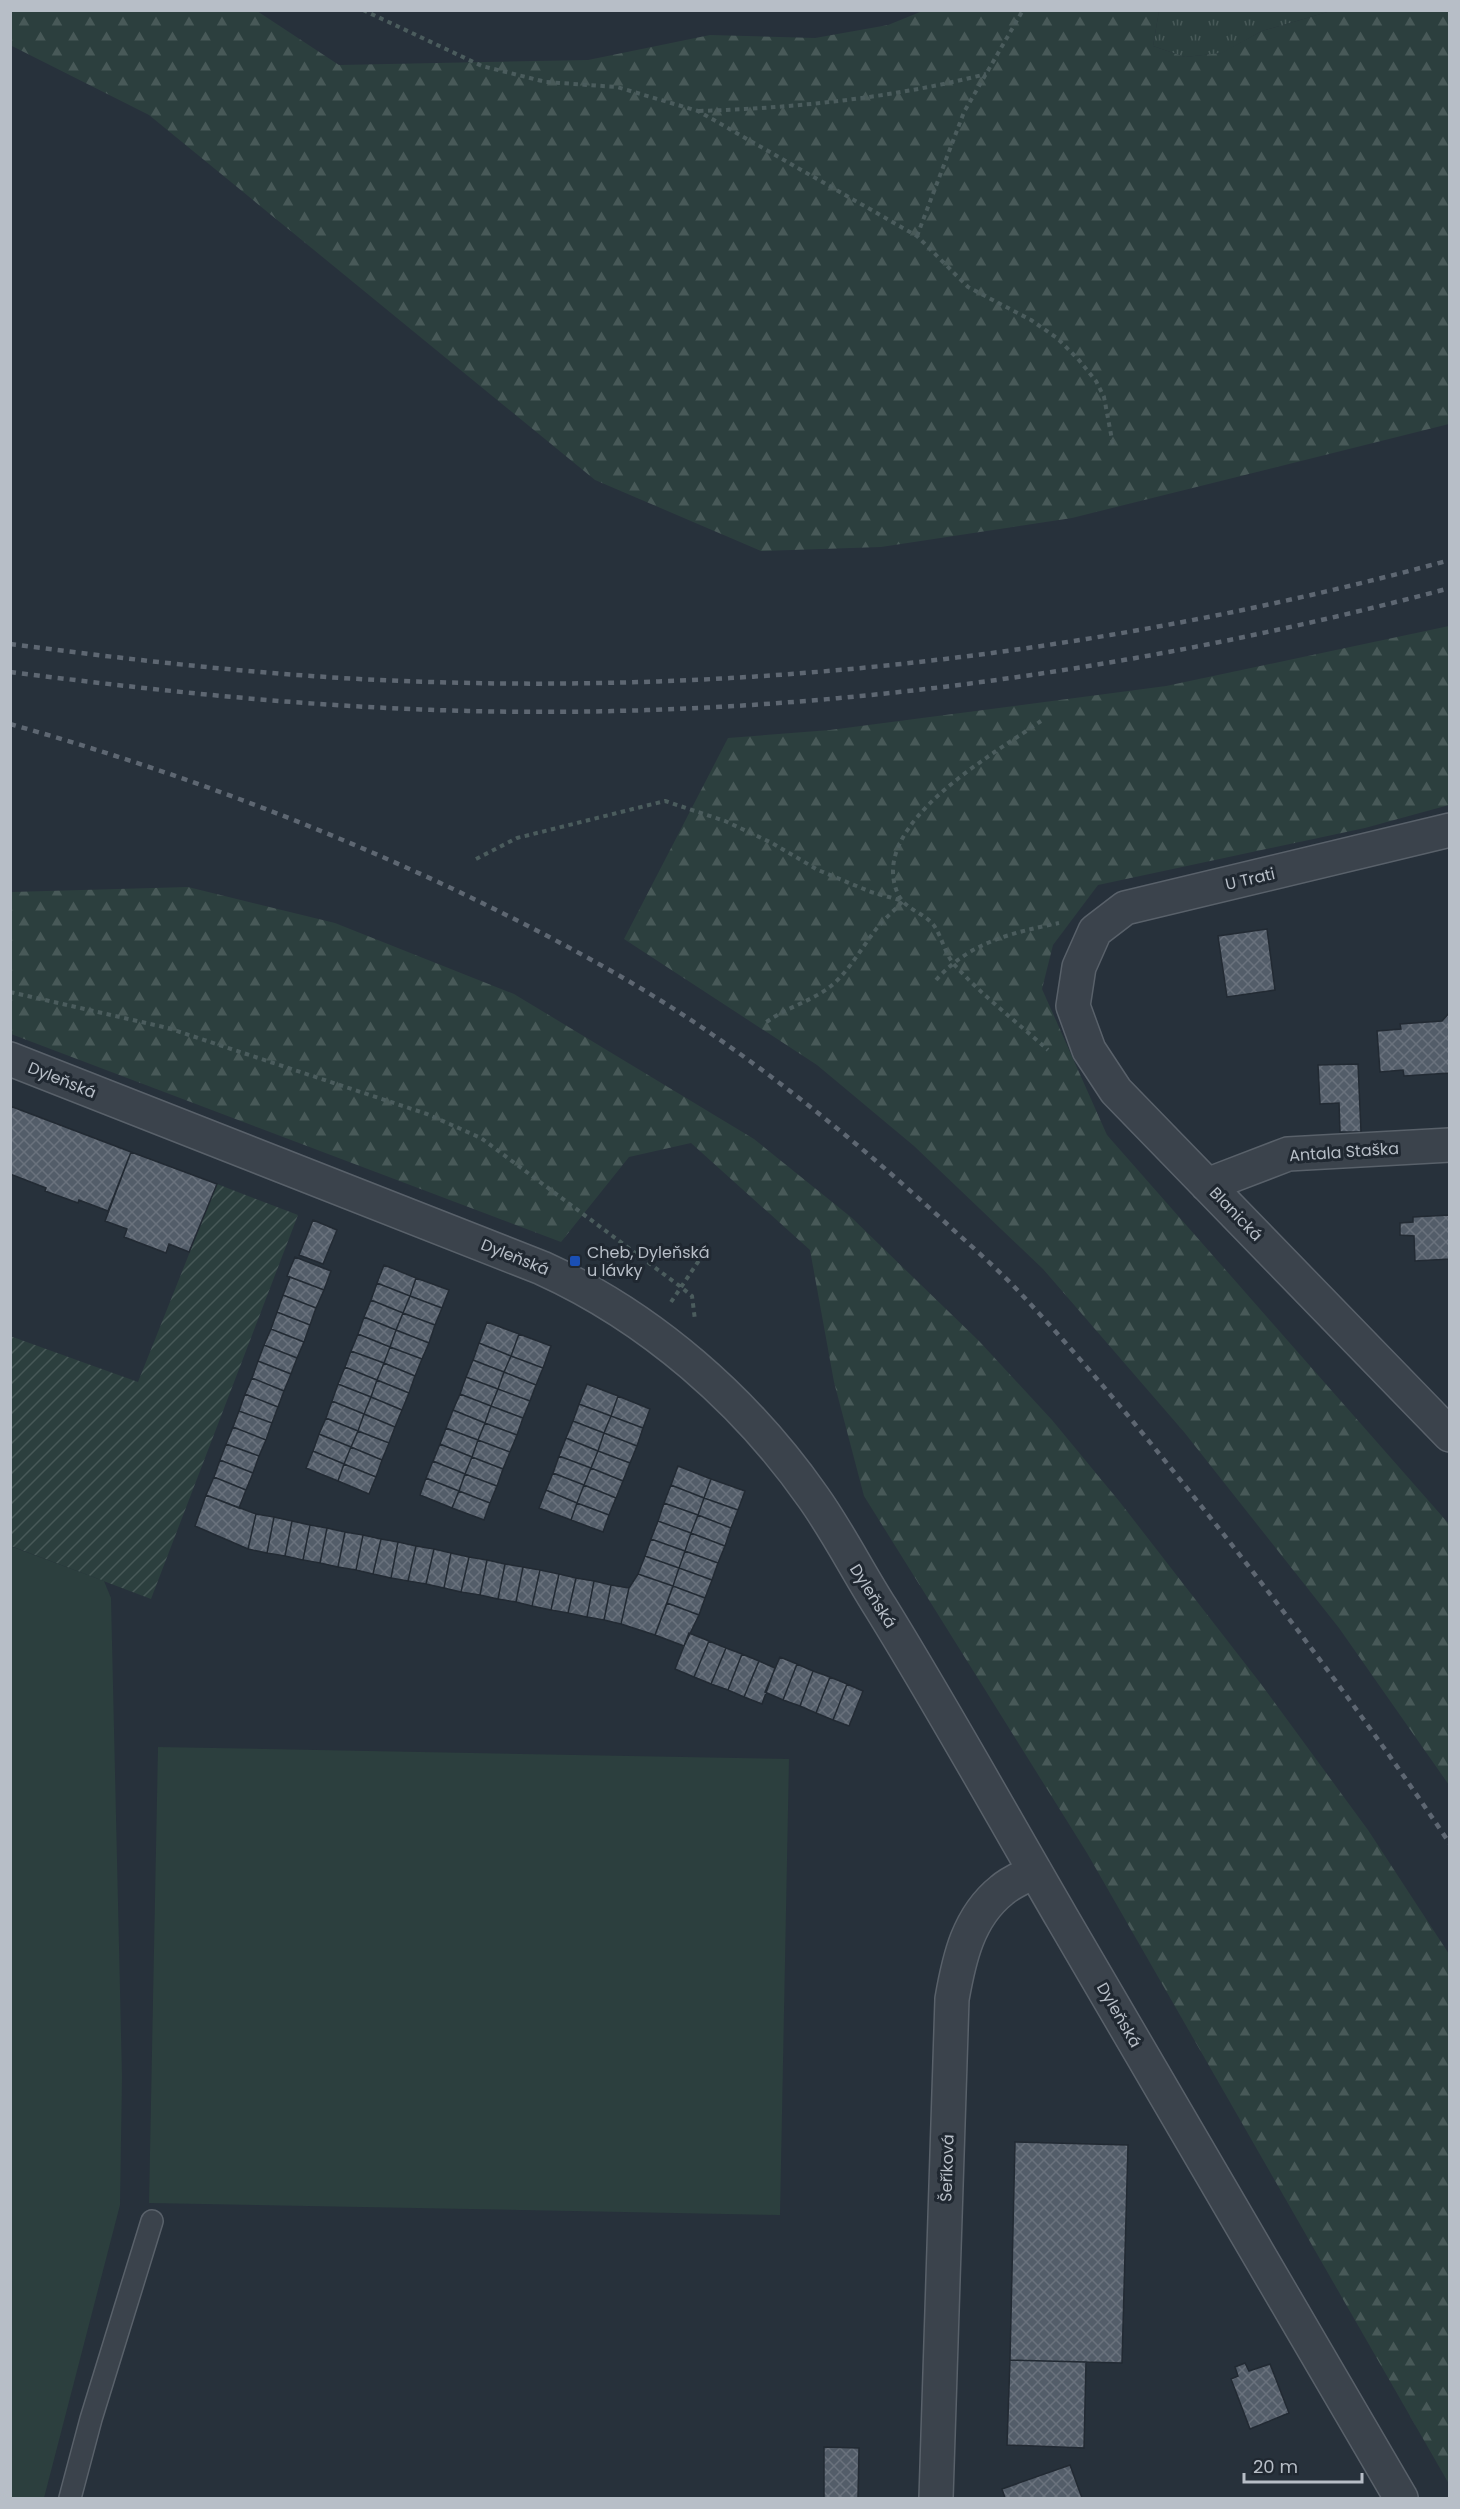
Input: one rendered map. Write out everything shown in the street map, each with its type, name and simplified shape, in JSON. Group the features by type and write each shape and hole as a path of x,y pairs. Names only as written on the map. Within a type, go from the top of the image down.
{"street":[{"name":"U Trati","path":"1079,967 1095,931 1125,908 1449,830"},
{"name":"Blanická","path":"1079,967 1073,1006 1089,1050 1116,1090 1449,1436"},
{"name":"Dyleňská","path":"10,1059 569,1280 650,1332 702,1371 790,1467 815,1500 939,1701 1035,1871 1401,2499"},
{"name":"Antala Staška","path":"1207,1185 1288,1154 1449,1145"},
{"name":"Šeříková","path":"936,2499 952,1999 960,1955 975,1922 1001,1890 1035,1871"}],"lane":[{"path":"70,2499 91,2418 152,2221"}],"path":[{"path":"363,10 482,66 546,82 617,87 698,111 917,236 968,287 1031,320 1057,338 1078,359 1096,381 1104,397 1113,445"},
{"path":"917,236 964,112 1023,10"},
{"path":"698,111 770,109 948,84 986,74"},
{"path":"1041,720 933,797 906,830 896,854 894,880 898,896 934,925 952,962 1055,1056"},
{"path":"476,859 517,838 665,801 725,821 772,843 818,870 872,892 903,901"},
{"path":"763,1025 774,1015 791,1010 830,986 857,957 878,927 903,901"},
{"path":"936,980 952,962 1003,935 1069,920"},
{"path":"10,992 168,1028 427,1114 481,1138 681,1287 700,1260"}],"green space":[{"path":"925,10 1159,11 1153,46 1185,57 1221,53 1262,31 1331,11 1449,11 1449,424 1072,518 881,547 761,551 595,480 149,115 10,45 11,11 257,11 339,65 588,60 710,35 815,38 888,25"},
{"path":"1159,11 1331,11 1262,31 1222,53 1185,57 1153,46"},
{"path":"1449,626 1449,805 1365,828 1098,885 1053,945 1042,989 1107,1135 1449,1524 1449,1785 1339,1628 1184,1432 1043,1269 914,1146 817,1065 624,939 728,738 830,730 1166,686"},
{"path":"188,887 335,923 514,994 754,1139 852,1218 979,1341 1052,1420 1119,1501 1261,1684 1368,1830 1449,1954 1449,2484 1087,1853 864,1496 834,1382 810,1250 691,1143 629,1157 561,1242 11,1034 11,892"},
{"path":"217,1184 298,1215 151,1599 11,1546 10,1336 138,1382"},
{"path":"10,1546 104,1581 111,1598 122,2077 120,2205 44,2498 10,2498"},
{"path":"158,1747 789,1759 780,2215 149,2203"}],"building":[{"path":"1267,929 1275,990 1227,997 1218,936"},
{"path":"1450,1012 1450,1073 1404,1076 1403,1070 1380,1072 1377,1031 1401,1029 1400,1024 1442,1021"},
{"path":"1358,1064 1361,1132 1340,1132 1339,1103 1320,1104 1318,1065"},
{"path":"10,1106 131,1152 108,1211 45,1191 46,1188 10,1174"},
{"path":"131,1152 217,1184 189,1252 169,1244 166,1253 124,1237 127,1229 105,1221"},
{"path":"1450,1215 1450,1259 1415,1261 1414,1236 1400,1235 1400,1223 1413,1222 1413,1217"},
{"path":"313,1220 337,1230 323,1264 299,1255"},
{"path":"295,1257 331,1271 324,1290 287,1276"},
{"path":"384,1265 416,1278 410,1296 377,1283"},
{"path":"290,1277 324,1290 316,1308 283,1295"},
{"path":"416,1278 449,1290 442,1308 410,1296"},
{"path":"377,1283 410,1296 403,1313 371,1300"},
{"path":"283,1295 316,1308 310,1325 277,1312"},
{"path":"410,1296 442,1308 435,1325 403,1313"},
{"path":"371,1300 403,1313 396,1330 364,1317"},
{"path":"277,1312 310,1325 304,1342 271,1329"},
{"path":"403,1313 435,1325 429,1343 396,1330"},
{"path":"364,1317 396,1330 390,1347 358,1334"},
{"path":"487,1322 519,1334 511,1356 479,1343"},
{"path":"271,1329 304,1342 297,1358 264,1345"},
{"path":"396,1330 429,1343 422,1359 390,1347"},
{"path":"358,1334 390,1347 384,1363 351,1351"},
{"path":"519,1334 551,1346 543,1368 511,1356"},
{"path":"479,1343 511,1356 504,1372 473,1360"},
{"path":"264,1345 297,1358 291,1374 258,1361"},
{"path":"390,1347 422,1359 415,1376 384,1363"},
{"path":"351,1351 384,1363 377,1380 345,1367"},
{"path":"511,1356 543,1368 536,1385 504,1372"},
{"path":"473,1360 504,1372 498,1389 466,1377"},
{"path":"258,1361 291,1374 284,1391 252,1378"},
{"path":"384,1363 415,1376 409,1393 377,1380"},
{"path":"345,1367 377,1380 371,1397 338,1384"},
{"path":"504,1372 536,1385 530,1401 498,1389"},
{"path":"466,1377 498,1389 491,1406 460,1394"},
{"path":"252,1378 284,1391 278,1407 245,1394"},
{"path":"377,1380 409,1393 402,1410 371,1397"},
{"path":"338,1384 371,1397 364,1414 332,1401"},
{"path":"587,1384 618,1396 611,1416 579,1404"},
{"path":"498,1389 530,1401 523,1418 491,1406"},
{"path":"245,1394 278,1407 272,1423 239,1411"},
{"path":"460,1394 491,1406 485,1423 453,1410"},
{"path":"618,1396 650,1409 643,1428 611,1416"},
{"path":"371,1397 402,1410 395,1427 364,1414"},
{"path":"332,1401 364,1414 358,1431 326,1418"},
{"path":"579,1404 611,1416 604,1433 573,1421"},
{"path":"491,1406 523,1418 517,1435 485,1423"},
{"path":"453,1410 485,1423 478,1440 446,1428"},
{"path":"239,1411 272,1423 266,1440 233,1427"},
{"path":"364,1414 395,1427 389,1443 358,1431"},
{"path":"611,1416 643,1428 637,1446 604,1433"},
{"path":"326,1418 358,1431 351,1447 319,1434"},
{"path":"573,1421 604,1433 598,1451 566,1438"},
{"path":"485,1423 517,1435 510,1452 478,1440"},
{"path":"233,1427 266,1440 259,1456 226,1444"},
{"path":"446,1428 478,1440 472,1457 440,1444"},
{"path":"358,1431 389,1443 382,1460 351,1447"},
{"path":"604,1433 637,1446 630,1463 598,1451"},
{"path":"319,1434 351,1447 344,1464 313,1451"},
{"path":"566,1438 598,1451 591,1468 559,1456"},
{"path":"478,1440 510,1452 503,1469 472,1457"},
{"path":"226,1444 259,1456 253,1473 220,1460"},
{"path":"440,1444 472,1457 465,1474 433,1461"},
{"path":"351,1447 382,1460 376,1477 344,1464"},
{"path":"313,1451 344,1464 338,1481 306,1468"},
{"path":"598,1451 630,1463 623,1481 591,1468"},
{"path":"559,1456 591,1468 584,1485 553,1473"},
{"path":"472,1457 503,1469 497,1486 465,1474"},
{"path":"220,1460 253,1473 246,1490 214,1477"},
{"path":"433,1461 465,1474 459,1491 426,1478"},
{"path":"344,1464 376,1477 369,1494 338,1481"},
{"path":"678,1466 711,1479 704,1498 671,1485"},
{"path":"591,1468 623,1481 616,1498 584,1485"},
{"path":"553,1473 584,1485 577,1503 546,1490"},
{"path":"465,1474 497,1486 490,1503 459,1491"},
{"path":"214,1477 246,1490 239,1508 206,1495"},
{"path":"426,1478 459,1491 452,1508 420,1495"},
{"path":"711,1479 745,1491 738,1510 704,1498"},
{"path":"584,1485 616,1498 609,1515 577,1503"},
{"path":"671,1485 704,1498 698,1515 664,1503"},
{"path":"546,1490 577,1503 571,1520 539,1508"},
{"path":"459,1491 490,1503 484,1520 452,1508"},
{"path":"206,1495 256,1514 248,1549 195,1526"},
{"path":"704,1498 738,1510 731,1528 698,1515"},
{"path":"577,1503 609,1515 603,1532 571,1520"},
{"path":"664,1503 698,1515 691,1533 658,1521"},
{"path":"256,1514 274,1517 267,1553 248,1549"},
{"path":"698,1515 731,1528 725,1546 691,1533"},
{"path":"274,1517 292,1521 285,1556 267,1553"},
{"path":"292,1521 310,1525 303,1560 285,1556"},
{"path":"658,1521 691,1533 685,1551 651,1539"},
{"path":"310,1525 327,1528 320,1563 303,1560"},
{"path":"327,1528 345,1532 338,1567 320,1563"},
{"path":"345,1532 363,1535 356,1570 338,1567"},
{"path":"691,1533 725,1546 718,1563 685,1551"},
{"path":"363,1535 381,1539 373,1574 356,1570"},
{"path":"381,1539 398,1542 391,1578 373,1574"},
{"path":"651,1539 685,1551 679,1568 645,1556"},
{"path":"398,1542 416,1546 408,1581 391,1578"},
{"path":"416,1546 434,1549 426,1584 408,1581"},
{"path":"434,1549 451,1553 444,1588 426,1584"},
{"path":"685,1551 718,1563 712,1580 679,1568"},
{"path":"451,1553 469,1557 461,1592 444,1588"},
{"path":"645,1556 679,1568 673,1586 638,1574"},
{"path":"469,1557 487,1560 480,1595 461,1592"},
{"path":"487,1560 505,1564 498,1599 480,1595"},
{"path":"505,1564 523,1567 516,1602 498,1599"},
{"path":"523,1567 540,1570 532,1606 516,1602"},
{"path":"679,1568 712,1580 705,1598 673,1586"},
{"path":"540,1570 559,1574 551,1610 532,1606"},
{"path":"559,1574 576,1578 568,1613 551,1610"},
{"path":"638,1574 673,1586 655,1635 621,1624 629,1588"},
{"path":"576,1578 594,1581 587,1617 568,1613"},
{"path":"594,1581 611,1585 604,1620 587,1617"},
{"path":"611,1585 629,1588 621,1624 604,1620"},
{"path":"673,1586 705,1598 699,1615 667,1603"},
{"path":"667,1603 699,1615 684,1646 655,1635"},
{"path":"689,1633 709,1641 694,1677 675,1669"},
{"path":"709,1641 726,1648 711,1684 694,1677"},
{"path":"726,1648 742,1654 728,1690 711,1684"},
{"path":"742,1654 759,1661 744,1697 728,1690"},
{"path":"780,1657 797,1664 783,1700 765,1692"},
{"path":"759,1661 775,1668 762,1704 744,1697"},
{"path":"797,1664 813,1671 800,1706 783,1700"},
{"path":"813,1671 830,1677 816,1713 800,1706"},
{"path":"830,1677 847,1684 833,1720 816,1713"},
{"path":"847,1684 863,1691 849,1726 833,1720"},
{"path":"1015,2142 1128,2145 1122,2363 1010,2360"},
{"path":"1010,2360 1086,2362 1084,2448 1007,2445"},
{"path":"1245,2363 1249,2371 1270,2364 1289,2413 1250,2429 1231,2379 1238,2376 1235,2367"},
{"path":"824,2447 859,2448 858,2498 824,2498"},
{"path":"1070,2465 1082,2498 1005,2498 1002,2489"}],"railway":[{"path":"10,644 304,676 535,684 667,681 799,673 931,661 1062,643 1192,620 1322,592 1450,560"},
{"path":"10,672 199,694 388,708 522,712 656,710 790,702 924,689 1056,671 1189,648 1320,620 1450,588"},
{"path":"10,724 123,758 234,797 343,840 451,888 552,938 650,994 713,1035 804,1102 891,1174 985,1259 1022,1295 1076,1354 1128,1415 1286,1614 1370,1728 1450,1844"}],"place":[{"name":"Cheb, Dyleňská u lávky","path":"575,1261"}]}
